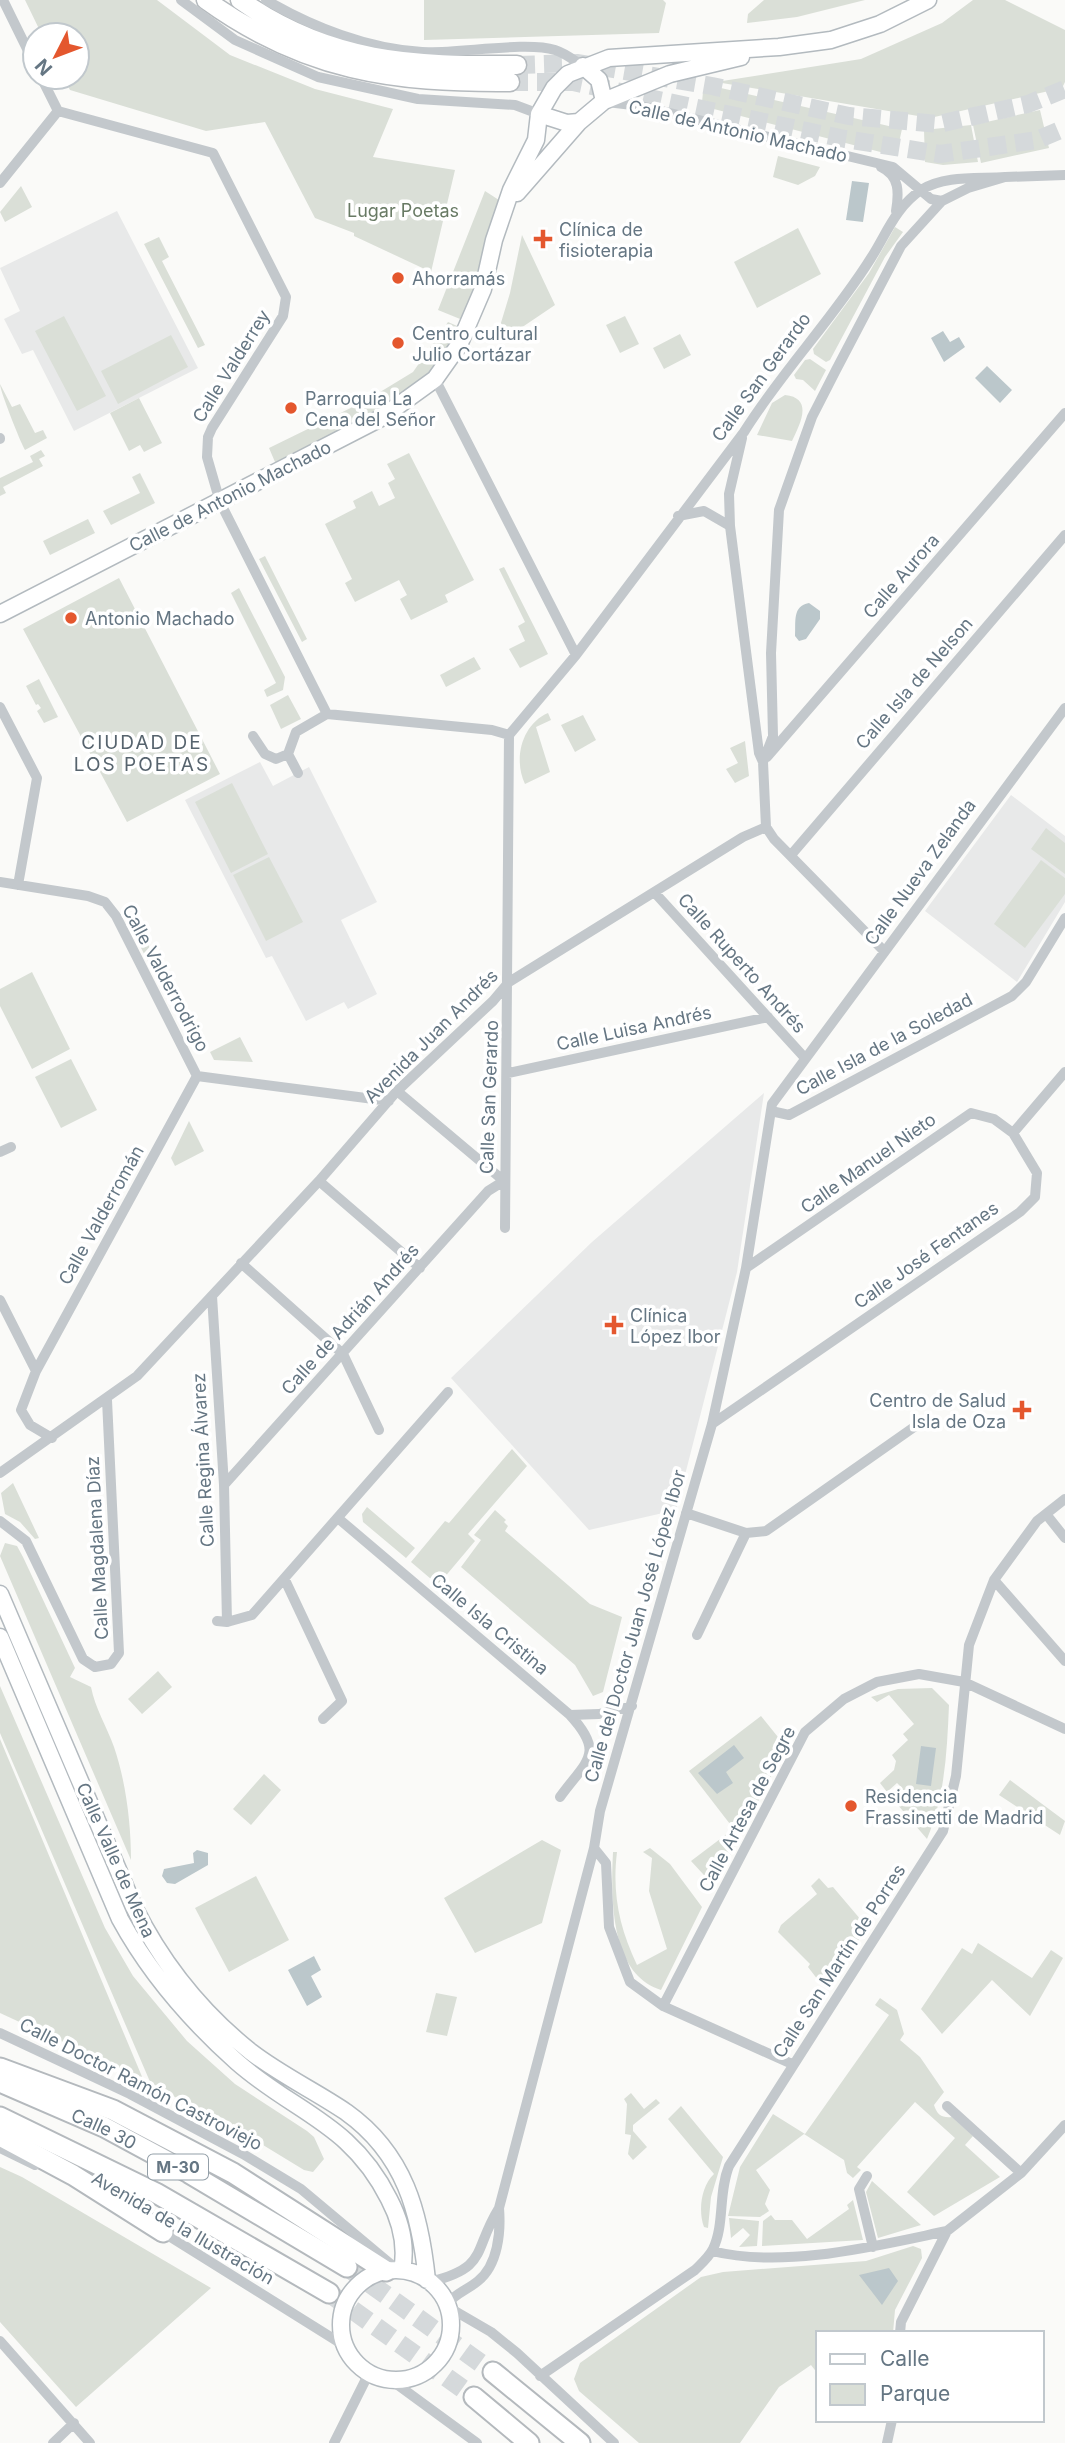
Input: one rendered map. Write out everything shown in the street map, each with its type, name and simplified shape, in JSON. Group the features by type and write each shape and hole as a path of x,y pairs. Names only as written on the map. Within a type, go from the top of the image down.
{"highway":[{"path":"0,2068 113,2110 244,2180 395,2270"},
{"name":"Calle 30","path":"0,2082 104,2127 189,2173 347,2267"},
{"name":"Calle 30","path":"0,2117 156,2193 329,2293"},
{"path":"0,2136 73,2175 163,2232"},
{"path":"493,2372 580,2443"},
{"path":"474,2397 529,2443"}],"main road":[{"path":"206,0 273,41 317,60 354,70 418,81 510,82"},
{"path":"240,0 285,27 324,43 386,60 439,65 517,65"},
{"name":"Calle de Antonio Machado","path":"0,614 382,418 435,379 460,345 474,314 506,205 536,140 539,114 554,88 583,66 625,56 779,47 831,40 880,24 928,0"},
{"name":"Calle de Antonio Machado","path":"506,205 579,122 604,101 670,74 779,47"},
{"name":"Calle de Antonio Machado","path":"583,66 599,80 604,101"},
{"path":"539,114 567,123 579,122"},
{"name":"Calle Valle de Mena","path":"0,1594 134,1908 152,1941 182,1983 226,2030 268,2064 345,2112 378,2144 408,2188 417,2210 429,2281"},
{"name":"Calle Valle de Mena","path":"0,1637 120,1919 143,1958 169,1993 240,2064 332,2126 369,2165 393,2206 403,2236 405,2252 395,2270"},
{"path":"395,2270 429,2281 447,2305 449,2340 440,2359 423,2373 391,2380 369,2373 351,2357 345,2346 341,2320 350,2295 369,2277 395,2270"}],"street":[{"path":"3,0 21,37"},
{"path":"181,0 236,40 318,77 418,99 515,104 539,114"},
{"path":"267,0 297,18 360,41 419,52 524,48 555,50 583,66"},
{"path":"0,183 58,111 48,91"},
{"name":"Calle de Antonio Machado","path":"604,101 641,106 893,167 931,199 942,201"},
{"name":"Calle Valderrey","path":"58,111 214,153 287,303 283,316 208,437 206,457 220,502 327,714"},
{"name":"Calle de Antonio Machado","path":"872,163 889,171 897,182 899,193 896,211"},
{"path":"763,762 773,736 771,653 779,510 788,478 812,417 901,246 942,201 968,188 1005,177 1065,175"},
{"name":"Calle San Gerardo","path":"505,1228 512,733 576,654 744,432 763,402 871,258 896,211 921,191 941,181 1005,177"},
{"path":"435,379 576,654"},
{"name":"Calle Aurora","path":"763,762 1065,413"},
{"path":"744,432 729,494 730,526 759,753 763,762 766,827 884,951"},
{"path":"678,516 704,512 730,526"},
{"name":"Calle Isla de Nelson","path":"791,855 1065,535"},
{"path":"0,707 37,778 18,884"},
{"name":"Calle Nueva Zelanda","path":"804,1057 1065,708"},
{"path":"256,741 276,759 288,754 296,732 327,714 512,733"},
{"path":"288,754 298,773"},
{"name":"Avenida Juan Andrés","path":"0,1479 4,1471 137,1376 319,1181 397,1091 509,982 743,837 766,827"},
{"name":"Calle Valderrodrigo","path":"0,883 18,884 105,902 116,916 197,1076"},
{"name":"Calle Ruperto Andrés","path":"655,893 804,1057"},
{"name":"Calle Isla de la Soledad","path":"771,1111 789,1115 1012,996 1026,982 1065,918"},
{"name":"Calle Luisa Andrés","path":"509,1073 768,1017"},
{"name":"Calle del Doctor Juan José López Ibor","path":"499,2208 594,1848 600,1811 712,1424 746,1268 772,1104 804,1057"},
{"path":"1013,1133 1065,1072"},
{"path":"197,1076 389,1101"},
{"name":"Calle Valderromán","path":"52,1438 30,1425 22,1410 36,1371 197,1076"},
{"path":"397,1091 504,1181"},
{"name":"Calle Manuel Nieto","path":"746,1268 971,1113 994,1119 1013,1133"},
{"name":"Calle José Fentanes","path":"712,1424 1020,1212 1035,1197 1037,1173 1013,1133"},
{"path":"319,1181 420,1268"},
{"name":"Calle de Adrián Andrés","path":"224,1485 488,1191 504,1181"},
{"path":"241,1263 344,1354 379,1430"},
{"name":"Calle Regina Álvarez","path":"212,1296 224,1485 222,1622 252,1615 285,1580"},
{"path":"0,1300 36,1371"},
{"path":"323,1720 342,1701 285,1580 448,1392"},
{"name":"Calle Magdalena Díaz","path":"0,1521 26,1541 83,1659 95,1667 111,1664 119,1653 107,1400"},
{"path":"686,1513 746,1533 766,1531 917,1425"},
{"name":"Calle San Martín de Porres","path":"712,2251 717,2236 721,2185 729,2166 943,1831 956,1776 969,1645 994,1580 1037,1521 1065,1499"},
{"path":"1046,1514 1065,1538"},
{"name":"Calle Isla Cristina","path":"339,1519 586,1731 591,1743 590,1756 560,1797"},
{"path":"697,1635 746,1533"},
{"path":"994,1580 1065,1661"},
{"name":"Calle Artesa de Segre","path":"663,2006 805,1732 844,1699 877,1682 919,1674 964,1682 1065,1729"},
{"path":"570,1715 599,1714 632,1706"},
{"path":"594,1848 606,1863 609,1927 617,1954 630,1982 663,2006 792,2064"},
{"name":"Calle Doctor Ramón Castroviejo","path":"0,2033 141,2100 243,2154 301,2189 395,2270"},
{"path":"947,2106 1021,2173"},
{"path":"900,2331 901,2322 947,2231 1021,2173 1065,2125"},
{"name":"Avenida de la Ilustración","path":"0,2148 163,2232 345,2346"},
{"path":"867,2176 859,2189 873,2246"},
{"path":"429,2281 454,2276 473,2264 499,2208"},
{"path":"499,2208 500,2226 489,2269 481,2279 462,2290 447,2305 491,2332 614,2443"},
{"path":"540,2376 695,2270 712,2251 744,2256 812,2254 873,2246 947,2231"},
{"path":"0,2341 90,2443"},
{"path":"334,2443 369,2373"},
{"path":"391,2380 477,2443"},
{"path":"887,2443 892,2422"},
{"path":"53,2443 74,2423"}],"shaded area":[{"path":"852,181 869,183 863,222 846,220"},
{"path":"117,211 198,368 74,431 33,350 22,354 4,319 20,311 0,268"},
{"path":"943,331 950,342 959,337 965,347 944,362 931,338"},
{"path":"987,366 1012,390 1000,403 975,378"},
{"path":"809,603 820,611 820,619 806,639 799,641 795,636 797,611"},
{"path":"260,762 273,786 309,767 377,902 341,920 377,994 348,1009 344,1002 306,1021 272,956 266,958 185,800"},
{"path":"1011,795 1065,836 1065,902 1017,982 925,911"},
{"name":"Clínica López Ibor","path":"764,1093 737,1272 676,1510 589,1530 451,1378 592,1242"},
{"path":"734,1745 744,1758 726,1772 733,1783 717,1794 698,1773"},
{"path":"921,1746 936,1748 931,1786 916,1784"},
{"path":"197,1850 208,1853 208,1865 175,1884 167,1883 162,1876 164,1869 194,1863 193,1853"},
{"path":"314,1956 321,1970 311,1976 322,1997 307,2006 288,1970"},
{"path":"889,2268 898,2281 882,2305 859,2275"}],"green space":[{"name":"Lugar Poetas","path":"25,0 157,0 230,55 315,89 393,109 373,157 455,170 431,272 354,236 354,233 315,218 265,122 206,131 73,91 91,91 91,21 35,21"},
{"path":"424,0 663,0 666,3 659,33 424,40"},
{"path":"764,0 865,0 797,17 747,23 748,14"},
{"path":"973,0 1005,0 1065,30 1065,82 1062,88 930,118 716,82 861,59 942,23"},
{"path":"712,86 902,129 896,156 710,108 702,102 703,92"},
{"path":"1040,110 1049,148 981,163 973,125"},
{"path":"971,125 978,162 943,165 925,162 924,130"},
{"path":"778,156 820,167 815,176 798,185 773,177"},
{"path":"21,186 32,207 5,222 0,212"},
{"path":"485,191 502,202 465,321 438,310"},
{"path":"895,227 903,232 885,257 830,360 826,362 814,354 813,349 869,273"},
{"path":"798,228 821,274 757,308 734,262"},
{"path":"522,235 555,305 506,338 500,326"},
{"path":"159,237 169,257 162,261 205,345 198,348 144,244"},
{"path":"64,316 106,396 77,411 35,331"},
{"path":"625,316 639,344 620,353 606,325"},
{"path":"448,322 464,329 435,376 381,415 278,469 269,448 367,400 413,372"},
{"path":"680,334 691,355 664,369 653,348"},
{"path":"171,335 188,367 118,404 101,371"},
{"path":"810,359 826,370 815,391 794,375 805,360"},
{"path":"0,384 12,407 20,404 35,433 43,430 47,438 25,450"},
{"path":"785,395 794,397 802,406 801,420 792,441 757,435 772,403"},
{"path":"139,398 162,443 144,452 140,445 129,451 110,413"},
{"path":"41,450 45,456 39,459 43,466 3,487 6,493 0,496 0,478 33,462 30,456"},
{"path":"409,453 474,580 445,595 448,602 411,620 400,599 407,595 399,580 355,602 345,583 352,579 325,524 356,508 353,501 372,491 379,506 395,498 388,483 395,479 387,464"},
{"path":"140,473 155,503 111,525 103,511 140,493 132,477"},
{"path":"88,519 95,533 50,555 43,541"},
{"path":"265,556 307,639 302,642 259,559"},
{"path":"504,567 548,654 520,668 509,649 525,641 518,626 525,622 499,569"},
{"path":"119,578 220,774 127,822 23,629"},
{"path":"239,588 285,677 283,690 267,697 264,690 276,683 231,593"},
{"path":"474,657 481,669 446,687 440,675"},
{"path":"39,679 58,717 44,723 37,711 41,708 36,705 26,686"},
{"path":"288,695 301,719 281,729 270,705"},
{"path":"548,713 551,720 536,727 550,772 525,784 520,764 522,743 532,725"},
{"path":"583,715 596,740 575,752 561,725"},
{"path":"745,741 749,776 735,783 726,769 738,763 730,748"},
{"path":"232,783 268,854 231,873 195,802"},
{"path":"1046,828 1065,843 1065,874 1031,849"},
{"path":"269,857 303,922 266,941 233,875"},
{"path":"1041,860 1065,878 1065,894 1025,948 994,924"},
{"path":"140,928 175,999 169,1003 133,932"},
{"path":"32,972 70,1049 32,1069 0,1006 0,989"},
{"path":"240,1037 253,1062 214,1060 210,1052"},
{"path":"71,1059 97,1110 61,1128 35,1077"},
{"path":"189,1121 204,1151 175,1166 171,1158"},
{"path":"512,1449 527,1466 468,1534 475,1541 438,1585 411,1562 445,1521 449,1523"},
{"path":"13,1483 39,1538 35,1539 20,1522 5,1514 1,1493"},
{"path":"367,1507 415,1548 406,1558 363,1522 362,1514"},
{"path":"495,1510 506,1520 504,1522 508,1526 505,1531 590,1604 622,1617 603,1692 593,1696 575,1665 461,1567 481,1540 474,1535"},
{"path":"5,1543 17,1546 23,1557 75,1668 70,1677 91,1687 122,1774 129,1818 131,1860 0,1556"},
{"path":"158,1671 172,1687 142,1714 128,1699"},
{"path":"0,1686 105,1928 133,1976 187,2041 235,2084 314,2137 324,2159 313,2172 304,2170 151,2084 0,1733"},
{"path":"932,1688 949,1705 941,1790 927,1839 891,1797 901,1787 897,1783 887,1792 880,1783 894,1770 896,1761 892,1755 908,1740 903,1734 914,1724 889,1695 877,1702 871,1697 898,1689"},
{"path":"761,1716 786,1747 740,1837 689,1771"},
{"path":"0,1739 143,2079 0,2013"},
{"path":"264,1774 281,1790 251,1825 233,1809"},
{"path":"1010,1780 1065,1821 1060,1835 999,1795"},
{"path":"728,1833 736,1844 714,1886 691,1861"},
{"path":"542,1840 561,1850 542,1923 475,1953 444,1898"},
{"path":"650,1848 670,1864 702,1907 661,1990 644,1981 631,1968 622,1951 612,1889 613,1852 617,1852 615,1882 618,1910 637,1965 667,1949 649,1891 652,1858 643,1852"},
{"path":"256,1876 289,1940 229,1972 195,1908"},
{"path":"819,1878 828,1888 833,1887 867,1927 840,1969 828,1980 818,1980 808,1967 810,1964 778,1932 781,1925 817,1894 811,1886"},
{"path":"978,1943 1032,1978 1051,1950 1063,1958 1030,2016 992,1980 942,2034 921,2009 962,1948 972,1954"},
{"path":"436,1993 457,1997 447,2036 426,2032"},
{"path":"880,1998 897,2010 904,2034 900,2040 920,2057 944,2092 934,2105 938,2113 952,2117 973,2136 965,2145 1000,2177 934,2216 907,2192 955,2138 915,2102 857,2167 861,2170 853,2178 847,2173 844,2160 804,2134 756,2170 770,2190 765,2204 769,2211 760,2217 728,2216 740,2167 773,2114 805,2134 889,2015 875,2005"},
{"path":"631,2093 644,2109 656,2099 660,2103 633,2125 633,2131 647,2147 633,2160 628,2154 631,2135 625,2134 627,2104 624,2099"},
{"path":"681,2106 723,2157 711,2197 708,2228 704,2227 702,2221 701,2206 706,2185 714,2174 668,2119"},
{"path":"0,2167 22,2177 211,2288 76,2407 0,2322"},
{"path":"872,2181 921,2225 878,2238 866,2192"},
{"path":"853,2200 863,2240 762,2246 763,2221 771,2215 775,2220 792,2220 807,2239 849,2209 847,2205"},
{"path":"729,2218 759,2221 757,2246 739,2247 750,2235 743,2228 731,2238"},
{"path":"913,2246 921,2249 922,2258 895,2310 893,2331 816,2331 816,2371 811,2365 779,2387 740,2443 639,2443 579,2391 574,2379 580,2363 701,2277 723,2272 866,2261"}],"tunnel":[{"path":"517,65 578,63 712,86 849,116 939,124 1028,104 1065,89"},
{"path":"510,82 573,82 845,139 940,154 1037,140 1065,128"},
{"path":"347,2267 493,2372"},
{"path":"329,2293 474,2397"}],"place":[{"name":"Clínica de fisioterapia","path":"543,239"},
{"name":"Ahorramás","path":"398,278"},
{"name":"Centro cultural Julio Cortázar","path":"398,343"},
{"name":"Parroquia La Cena del Señor","path":"291,408"},
{"name":"Antonio Machado","path":"71,618"},
{"name":"Clínica López Ibor","path":"614,1325"},
{"name":"Centro de Salud Isla de Oza","path":"1022,1410"},
{"name":"Residencia Frassinetti de Madrid","path":"851,1806"}],"district":[{"name":"CIUDAD DE LOS POETAS","path":"142,753"}]}
